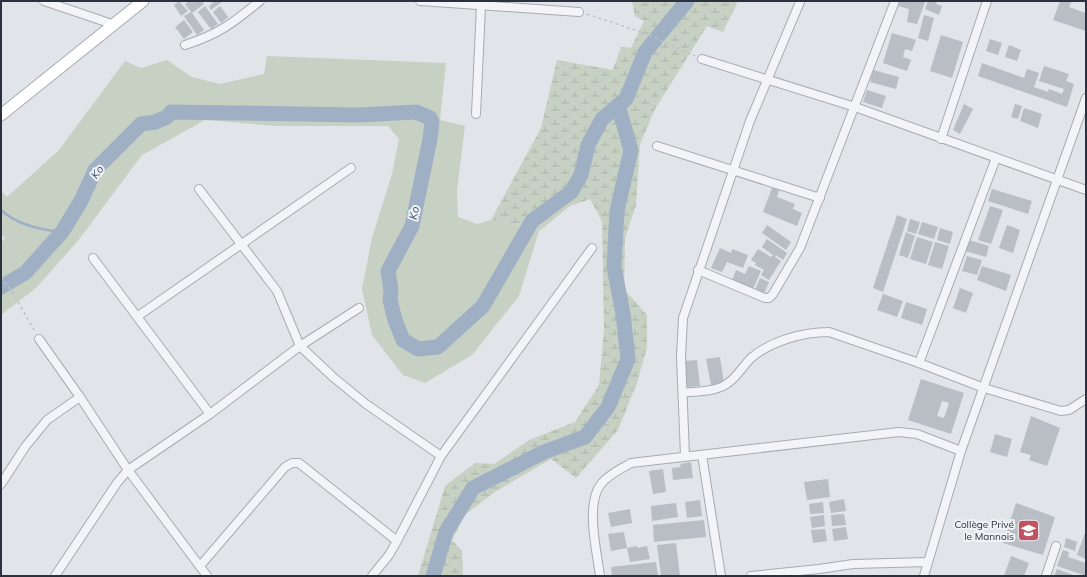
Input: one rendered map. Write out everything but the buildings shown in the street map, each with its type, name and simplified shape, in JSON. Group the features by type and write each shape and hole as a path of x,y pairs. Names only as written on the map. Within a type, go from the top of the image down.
{"main road":[{"path":"3,112 142,1"}],"street":[{"path":"44,1 112,24"},
{"path":"185,45 208,38 226,28 260,1"},
{"path":"420,1 479,3 579,12"},
{"path":"698,270 765,298 769,298 773,294 800,248 895,1"},
{"path":"941,138 987,1"},
{"path":"685,456 681,356 683,318 698,270 734,171 750,121 769,79 800,2"},
{"path":"476,114 479,3"},
{"path":"702,59 769,79 855,108 1086,190"},
{"path":"924,576 961,451 1058,181 1086,98"},
{"path":"657,146 820,198"},
{"path":"919,363 996,158"},
{"path":"138,316 351,168"},
{"path":"200,189 277,291 300,346 333,377 366,404 441,456"},
{"path":"372,576 389,555 441,456 592,248"},
{"path":"93,258 210,414"},
{"path":"55,576 128,470 210,414 300,346 359,308"},
{"path":"683,394 717,388 728,383 752,358 772,346 795,336 816,332 829,332 919,363 984,388 1061,411 1069,410 1086,399"},
{"path":"38,339 80,397 128,470 207,576"},
{"path":"1,484 25,447 47,420 80,397"},
{"path":"600,576 592,511 600,485 612,474 631,463 899,432 917,434 961,451"},
{"path":"702,455 721,576"},
{"path":"200,566 285,467 292,463 299,463 397,541"},
{"path":"1046,576 1056,546"},
{"path":"751,576 819,570 853,564 928,562"}],"path":[{"path":"579,12 644,33 664,44 702,59"},
{"path":"1,277 13,293 38,339"}],"green space":[{"path":"632,1 738,1 723,32 707,26 655,109 640,144 636,205 625,238 624,289 647,315 647,347 637,383 618,430 576,478 551,459 495,492 465,515 452,540 462,551 463,576 418,576 445,486 475,463 494,464 529,440 575,422 599,385 604,329 602,221 590,199 570,206 539,231 491,220 541,128 557,60 613,70 621,47 631,48 644,21 635,16"},
{"path":"267,56 446,63 440,120 465,126 457,190 458,217 477,224 491,220 539,231 519,296 472,355 425,383 403,375 372,335 362,289 372,238 392,174 399,139 388,126 276,126 205,120 142,155 77,242 36,288 1,315 1,243 5,238 1,234 1,191 7,197 59,150 125,61 141,68 167,60 192,77 220,84 264,74"}],"waterway":[{"name":"Ko","path":"1,287 25,273 62,232 81,201 95,170 141,124 155,122 167,117 171,112 359,115 416,112 430,118 432,122 430,139 412,226 388,271 391,290 390,300 395,320 403,340 418,349 438,347 483,306 532,221 571,192 581,175 588,145 602,119 626,99 645,52 687,1"},
{"path":"433,576 446,532 473,488 544,452 585,437 608,407 628,359 623,314 614,267 617,211 631,150 618,105"},
{"path":"1,210 14,219 30,226 62,232"}],"place":[{"name":"Collège Privé le Mannois","path":"1029,530"}]}
